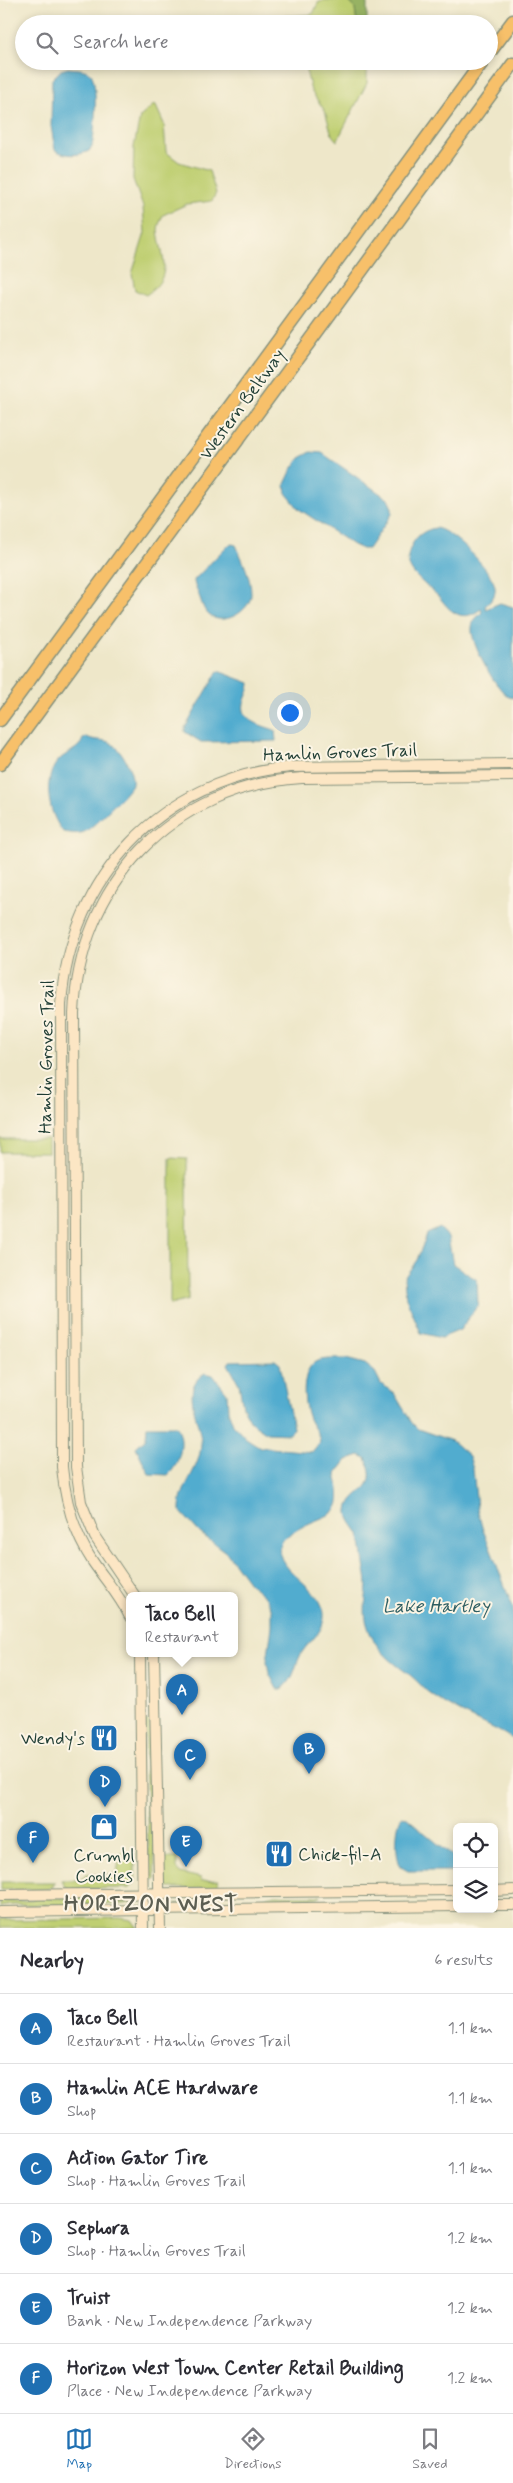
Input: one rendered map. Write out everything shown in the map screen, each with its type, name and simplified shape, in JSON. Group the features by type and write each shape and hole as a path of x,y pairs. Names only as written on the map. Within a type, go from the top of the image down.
{"highway":[{"path":"498,41 513,21"},
{"name":"Western Beltway","path":"0,764 513,64"},
{"name":"Western Beltway","path":"0,720 476,70"}],"street":[{"name":"Hamlin Groves Trail","path":"126,1610 116,1591 95,1564 81,1541 67,1504 64,1486 61,1005 63,981 70,946 88,902 116,858 150,824 185,800 227,780 261,770 291,767 513,764"},
{"path":"370,765 370,778"},
{"name":"Hamlin Groves Trail","path":"133,1592 95,1537 86,1517 78,1484 74,1014 76,984 83,951 98,910 118,877 149,842 184,815 221,796 262,784 302,778 513,776"},
{"path":"140,1657 143,1928"},
{"path":"154,1657 160,1928"},
{"path":"0,1894 453,1890"},
{"path":"498,1890 513,1890"},
{"path":"498,1905 513,1905"},
{"path":"0,1912 453,1906"}],"green space":[{"path":"324,0 348,0 355,8 356,15 301,15 313,14 318,3"},
{"path":"348,0 367,0 367,15 356,15 355,8"},
{"path":"306,70 367,70 367,83 337,141 332,135 325,111 311,91"},
{"path":"155,104 164,124 166,152 179,162 209,171 216,193 212,201 187,204 163,215 158,230 164,266 163,273 161,280 155,288 146,295 135,290 132,274 145,233 143,207 133,179 134,147 140,117"},
{"path":"0,1139 48,1139 48,1152 0,1152"},
{"path":"170,1158 187,1159 188,1300 170,1305"},
{"path":"148,1721 150,1723 154,1840 155,1879 153,1880 149,1876 145,1761 145,1722"},
{"path":"123,1852 135,1852 135,1881 129,1888 72,1889 65,1887 61,1880 80,1880 87,1875 117,1874 120,1854"},
{"path":"163,1858 177,1858 177,1868 180,1873 201,1878 201,1881 218,1880 218,1889 168,1888 164,1882"},
{"path":"0,1882 55,1882 52,1887 47,1889 0,1890"},
{"path":"275,1895 321,1896 320,1898 276,1899 247,1905 174,1904 245,1902"},
{"path":"37,1898 128,1898 130,1900 129,1903 124,1904 12,1905 0,1907 0,1901 23,1901"},
{"path":"120,1918 132,1920 138,1928 0,1928 0,1920"}],"water":[{"path":"61,70 83,70 91,74 95,87 95,120 92,146 85,153 67,154 55,150 51,126 52,79"},
{"path":"311,452 322,453 388,499 392,508 392,514 368,549 362,549 353,545 299,509 286,493 285,484 292,469 300,458"},
{"path":"435,528 451,535 460,543 479,562 493,580 495,593 485,606 486,609 500,603 513,607 513,698 507,695 493,679 475,645 472,626 475,619 482,612 481,609 466,616 453,612 418,578 410,566 408,559 413,543 422,533"},
{"path":"236,545 248,574 251,587 250,600 247,606 236,615 222,619 215,618 204,609 194,580 227,546"},
{"path":"218,671 250,683 244,703 245,714 254,722 275,730 276,741 201,742 185,732 185,728"},
{"path":"87,737 110,742 118,749 132,776 132,784 111,808 86,831 78,833 63,832 54,816 49,798 52,770 57,762 79,746 83,739"},
{"path":"440,1228 448,1237 453,1264 477,1280 478,1305 460,1330 441,1338 421,1333 406,1298 404,1278 417,1260 427,1234"},
{"name":"Lake Hartley","path":"330,1359 346,1359 365,1364 375,1372 381,1384 394,1393 412,1423 418,1429 452,1441 469,1456 473,1469 477,1508 482,1527 513,1607 513,1739 452,1708 433,1696 413,1677 388,1658 372,1638 365,1614 367,1580 361,1542 359,1534 348,1514 351,1503 368,1484 370,1478 370,1470 366,1458 359,1455 347,1460 336,1474 339,1489 337,1508 332,1513 293,1532 281,1544 280,1554 284,1564 312,1592 320,1602 324,1613 322,1626 318,1634 302,1652 291,1678 282,1689 277,1689 269,1673 267,1661 272,1627 272,1610 266,1598 249,1583 227,1553 200,1533 180,1511 183,1494 200,1454 200,1436 192,1396 197,1380 205,1373 213,1375 227,1393 228,1410 233,1424 246,1438 260,1447 312,1452 320,1442 306,1407 304,1390 307,1373 315,1362"},
{"path":"275,1360 280,1364 293,1428 290,1434 267,1433 251,1422 243,1407 239,1384 228,1364 230,1361"},
{"path":"147,1426 176,1426 179,1431 181,1437 180,1451 176,1465 168,1475 149,1474 136,1447 146,1438"},
{"path":"402,1816 406,1817 453,1857 453,1870 408,1871 401,1867 397,1841"}],"place":[{"name":"Taco Bell","path":"182,1715"},
{"name":"Wendy's","path":"104,1738"},
{"name":"Hamlin ACE Hardware","path":"309,1774"},
{"name":"Action Gator Tire","path":"190,1780"},
{"name":"Sephora","path":"105,1807"},
{"name":"Crumbl Cookies","path":"104,1827"},
{"name":"Chick-fil-A","path":"279,1854"},
{"name":"Horizon West Town Center Retail Building","path":"33,1863"},
{"name":"Truist","path":"186,1867"}],"district":[{"name":"HORIZON WEST","path":"151,1903"}]}
